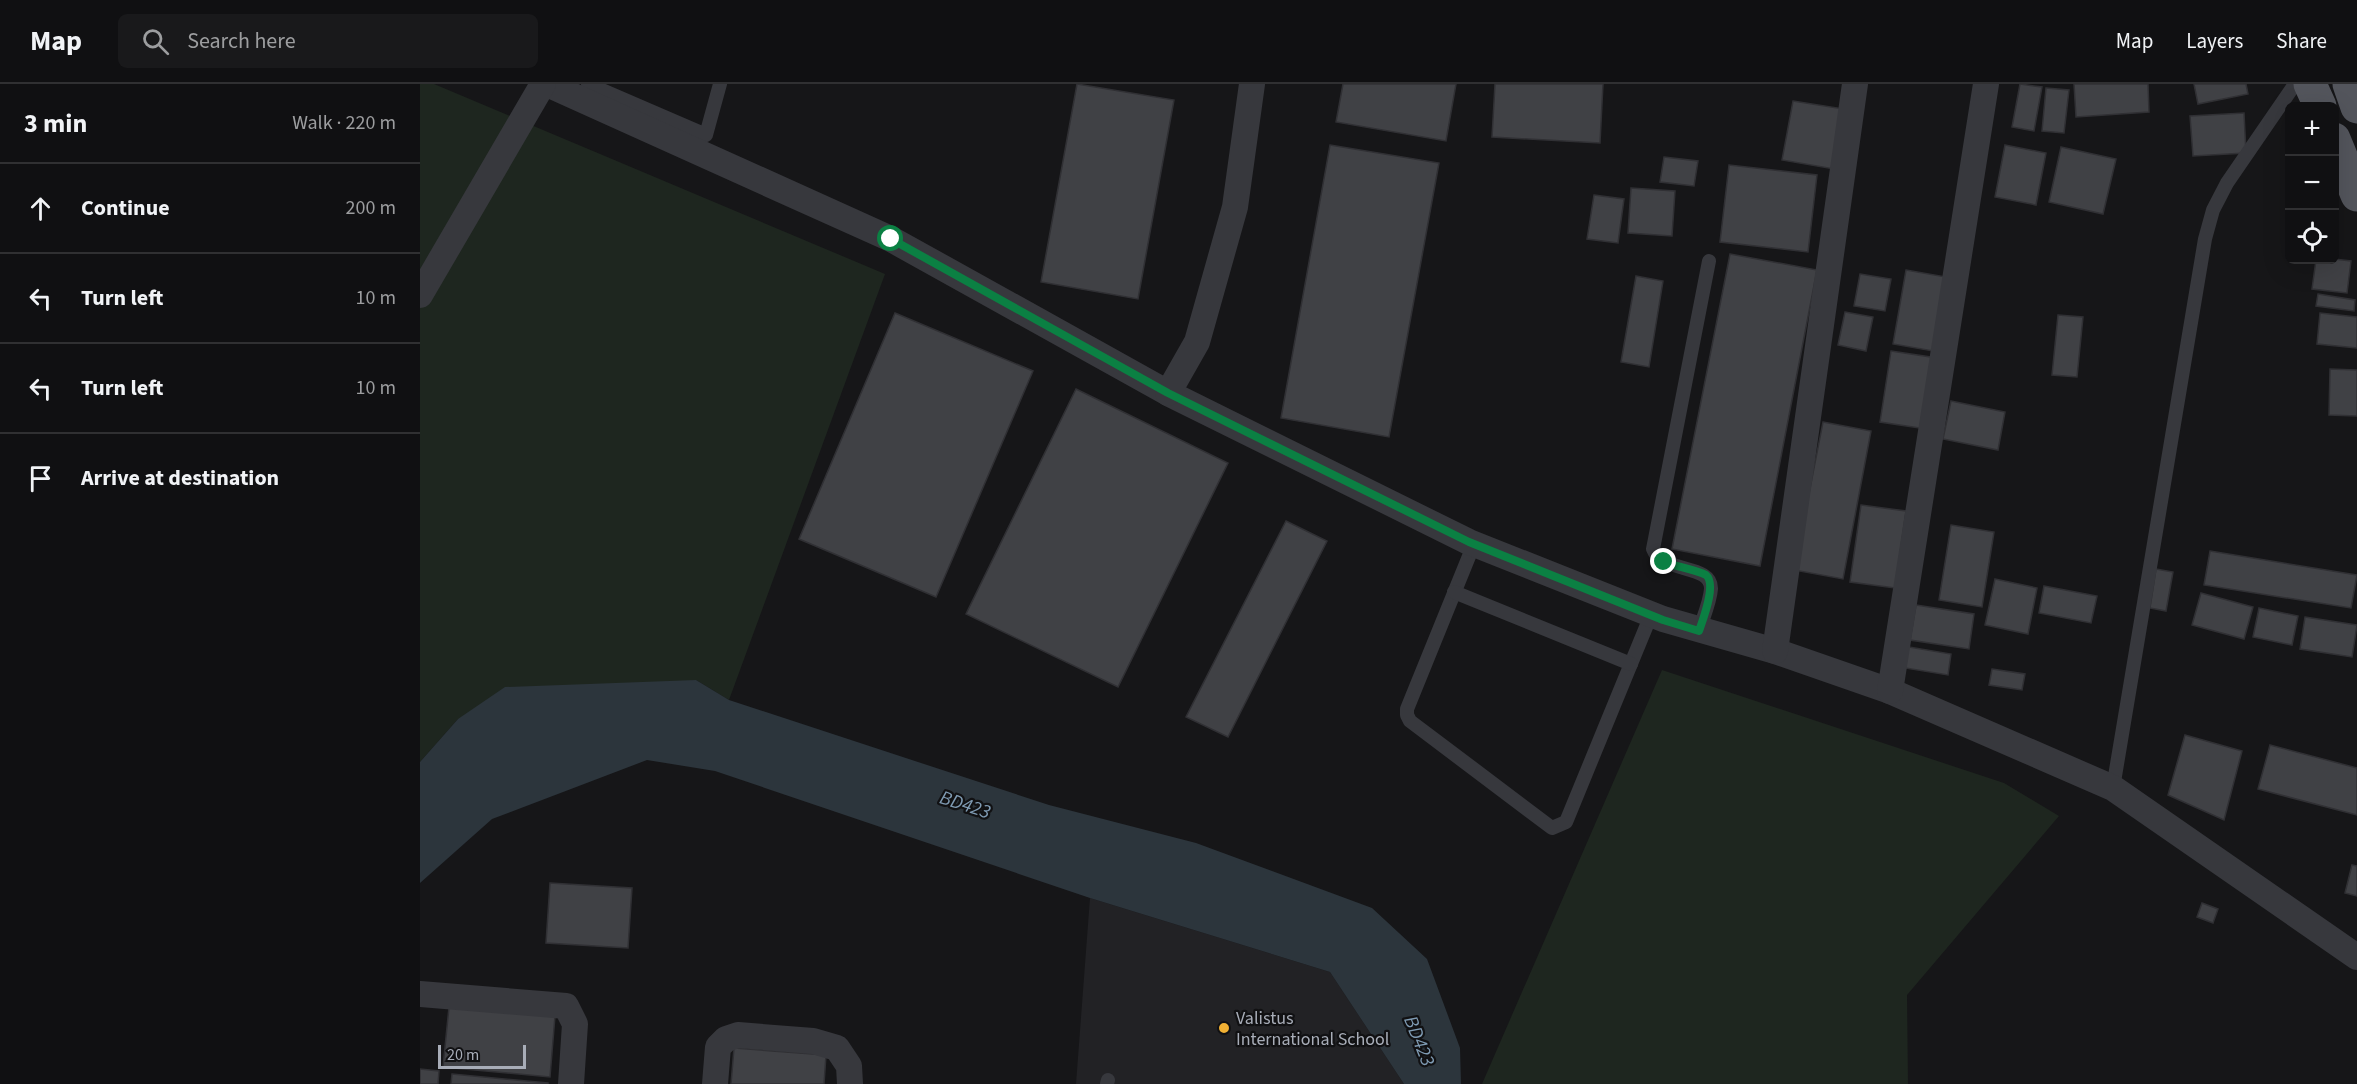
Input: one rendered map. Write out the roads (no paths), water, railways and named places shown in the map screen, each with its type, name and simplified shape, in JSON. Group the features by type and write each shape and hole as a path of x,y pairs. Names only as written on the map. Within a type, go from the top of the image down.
{"main road":[{"path":"2310,84 2318,102"},
{"path":"2349,84 2357,107"},
{"path":"2339,151 2357,195"}],"street":[{"path":"420,295 545,84 640,116 891,239 1168,393 1474,544 1651,615 1699,631 1775,651 1890,691 2113,788 2357,957"},
{"path":"1168,393 1197,342 1235,207 1252,84"},
{"path":"1775,651 1855,84"},
{"path":"1890,691 1986,84"},
{"path":"420,994 566,1006 575,1024 571,1084"},
{"path":"716,1084 718,1047 726,1039 738,1035 813,1041 837,1048 849,1066 850,1084"}],"lane":[{"path":"588,84 640,116 706,135 720,84"},
{"path":"2113,788 2205,239 2213,210 2227,183 2295,84"},
{"path":"1699,631 1711,591 1710,582 1706,576 1664,562 1656,557 1653,549 1709,261"},
{"path":"1474,544 1407,709 1407,715 1410,721 1552,828 1566,822 1651,615"},
{"path":"1454,592 1631,664"}],"water":[{"name":"BD423","path":"696,680 729,700 1049,805 1196,843 1372,908 1427,959 1460,1048 1461,1084 1404,1084 1330,972 1090,898 715,771 647,760 492,819 420,883 420,762 458,719 505,687"}],"place":[{"name":"Valistus International School","path":"1224,1028"}]}
